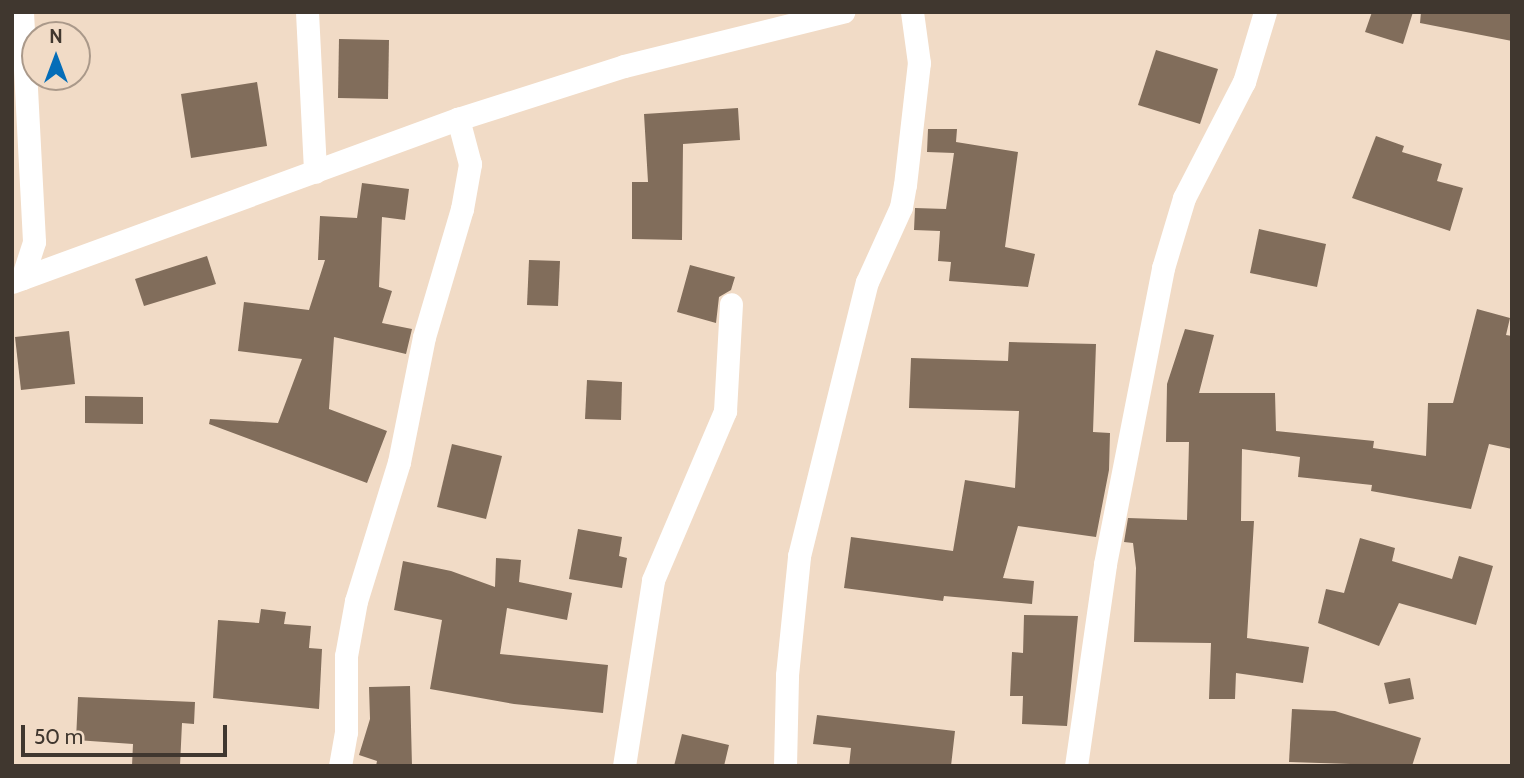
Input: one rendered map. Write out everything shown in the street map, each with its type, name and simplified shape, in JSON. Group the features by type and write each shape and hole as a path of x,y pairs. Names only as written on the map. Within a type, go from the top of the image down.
{"street":[{"path":"17,280 34,242 22,12"},
{"path":"307,12 315,172"},
{"path":"17,280 71,263 458,119 624,66 843,12"},
{"path":"785,766 787,675 799,556 867,282 901,207 905,185 919,63 912,12"},
{"path":"1076,766 1105,564 1163,268 1184,198 1244,82 1265,12"},
{"path":"340,766 346,732 346,656 356,601 399,462 424,337 462,209 470,164 458,119"},
{"path":"34,242 71,263"},
{"path":"624,766 653,580 725,411 731,304"}],"building":[{"path":"1372,12 1413,12 1403,44 1365,32"},
{"path":"1421,12 1512,12 1512,41 1420,23"},
{"path":"339,39 389,40 388,99 338,98"},
{"path":"1156,50 1218,69 1200,124 1138,105"},
{"path":"257,82 267,146 191,158 181,94"},
{"path":"738,108 740,140 683,144 682,240 632,239 632,182 648,182 644,114"},
{"path":"928,129 957,129 956,142 1018,152 1005,247 1035,254 1028,287 949,281 951,262 938,261 940,231 914,230 915,208 946,209 954,153 927,152"},
{"path":"1376,136 1404,146 1402,152 1442,164 1437,181 1463,188 1450,231 1352,198"},
{"path":"362,183 409,189 405,220 382,217 379,287 392,291 382,323 412,329 406,354 334,337 329,409 387,431 367,483 209,424 210,419 278,423 302,359 238,351 244,302 309,310 325,260 318,260 320,216 357,218"},
{"path":"1259,229 1326,244 1317,287 1250,273"},
{"path":"207,256 216,284 144,306 135,279"},
{"path":"529,260 560,261 558,306 527,305"},
{"path":"690,265 735,277 731,290 719,297 716,323 677,312"},
{"path":"1477,309 1510,318 1506,335 1512,336 1512,449 1489,444 1471,509 1371,491 1372,485 1298,477 1300,457 1242,449 1241,521 1254,521 1247,638 1309,647 1303,683 1236,673 1235,699 1209,699 1211,643 1134,642 1136,568 1133,543 1124,542 1128,518 1187,520 1189,442 1166,442 1167,384 1185,329 1214,335 1199,393 1275,393 1276,431 1374,441 1373,448 1426,456 1428,403 1453,403"},
{"path":"69,331 75,384 21,390 15,337"},
{"path":"1009,342 1096,344 1093,432 1110,433 1109,470 1096,537 1018,526 1003,578 1034,581 1032,604 944,596 943,601 844,588 851,537 953,551 965,480 1015,488 1019,411 909,408 911,358 1008,361"},
{"path":"587,380 622,382 621,420 585,419"},
{"path":"85,396 143,397 143,424 85,423"},
{"path":"452,444 502,456 486,519 437,507"},
{"path":"578,529 622,537 619,556 627,558 622,588 569,579"},
{"path":"1360,538 1395,548 1392,561 1452,579 1459,556 1493,566 1476,625 1399,603 1379,646 1318,623 1326,589 1344,593"},
{"path":"496,558 521,560 519,582 572,593 567,620 507,608 500,654 608,665 603,713 514,704 430,689 442,620 394,610 403,561 451,571 495,587"},
{"path":"261,609 286,612 284,624 311,626 309,648 322,649 319,709 213,698 218,620 259,623"},
{"path":"1024,615 1078,616 1067,726 1022,724 1023,696 1010,696 1012,652 1023,653"},
{"path":"1410,678 1414,699 1389,704 1384,683"},
{"path":"410,686 412,766 376,766 377,761 359,755 370,719 369,687"},
{"path":"78,697 195,702 194,724 182,723 180,766 132,766 133,744 76,740"},
{"path":"1292,709 1335,711 1421,738 1412,766 1289,762"},
{"path":"817,715 955,731 951,766 849,766 851,748 813,744"},
{"path":"682,734 729,745 724,766 674,766"}]}
